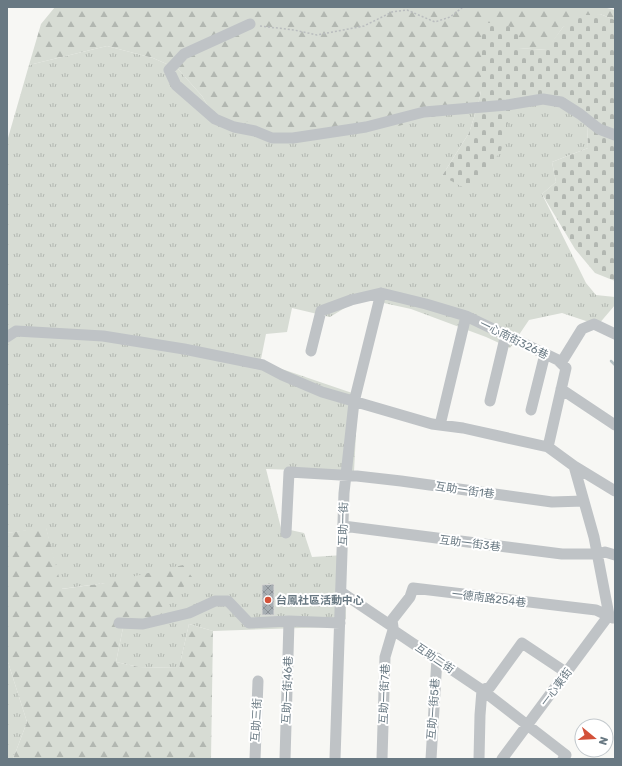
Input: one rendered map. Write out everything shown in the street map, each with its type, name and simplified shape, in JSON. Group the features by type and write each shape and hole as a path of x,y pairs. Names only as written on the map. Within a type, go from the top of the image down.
{"street":[{"path":"250,24 184,54 169,70 176,85 214,119 234,127 255,131 272,138 293,138 366,127 424,112 507,105 543,100 560,102 580,114 599,129 615,135"},
{"path":"311,351 321,311 351,300 381,293"},
{"name":"一心南街326巷","path":"381,293 466,316 558,360 566,368 548,447"},
{"name":"互助一街","path":"335,759 345,475 354,402 381,293"},
{"path":"440,425 466,316"},
{"path":"561,363 582,329 594,324 615,334"},
{"path":"7,337 16,331 103,336 184,349 263,365 322,392 354,402 432,424 463,428 548,447 574,466 615,491"},
{"path":"490,401 506,334"},
{"path":"532,410 545,354"},
{"path":"561,389 615,425"},
{"path":"574,466 598,554 612,617"},
{"name":"互助一街1巷","path":"286,533 289,472 345,475 402,481 552,502 584,501"},
{"name":"互助一街3巷","path":"343,526 562,554 598,554 605,552 615,555"},
{"name":"一德南路254巷","path":"393,629 392,620 410,597 412,588 596,610 612,617"},
{"name":"互助二街","path":"341,592 482,690 566,755 563,759"},
{"path":"119,622 143,624 189,613 215,601 228,601 249,623 289,621 340,623"},
{"name":"一心東街","path":"502,759 567,673 612,617"},
{"name":"互助一街46巷","path":"285,759 289,621"},
{"name":"互助一街7巷","path":"382,759 385,658 393,629"},
{"path":"479,759 482,690 490,687 522,643 567,673"},
{"name":"互助一街5巷","path":"431,759 437,658"},
{"name":"互助三街","path":"255,759 258,681"}],"path":[{"path":"250,24 294,30 317,35 364,26 392,12 407,10 435,22 450,17 463,7"}],"green space":[{"path":"55,7 603,7 615,10 615,20 600,14 563,27 547,50 518,48 481,91 478,105 383,130 289,132 212,113 202,96 178,69 153,58 107,46 29,65 41,24"},
{"path":"600,14 615,20 615,281 595,273 575,249 542,194 556,182 552,162 588,148 587,124 569,107 513,101 501,151 470,191 442,176 469,133 478,105 481,91 482,23 504,23 518,32 519,48 546,50 563,27 581,15"},
{"path":"107,46 153,58 178,69 202,96 212,113 478,105 469,133 442,176 513,101 545,98 587,124 588,148 552,162 556,182 542,194 586,283 596,295 615,297 615,305 598,325 562,313 529,320 510,348 486,337 411,309 361,298 330,317 292,308 287,332 266,334 261,359 279,368 358,395 354,472 266,469 281,528 304,533 312,557 344,555 346,619 332,627 213,631 189,624 179,668 139,667 116,662 125,618 105,583 61,589 46,528 7,533 7,139 29,65"},
{"path":"46,527 62,589 105,583 183,565 192,577 156,619 125,618 116,662 139,667 179,668 189,624 213,631 211,759 13,759 27,722 7,659 7,533"},
{"path":"7,659 27,722 13,759 7,759"}],"building":[{"name":"台鳳社區活動中心","path":"274,584 274,615 262,615 262,585"}],"waterway":[{"path":"611,361 615,365"}],"place":[{"name":"台鳳社區活動中心","path":"268,600"}]}
